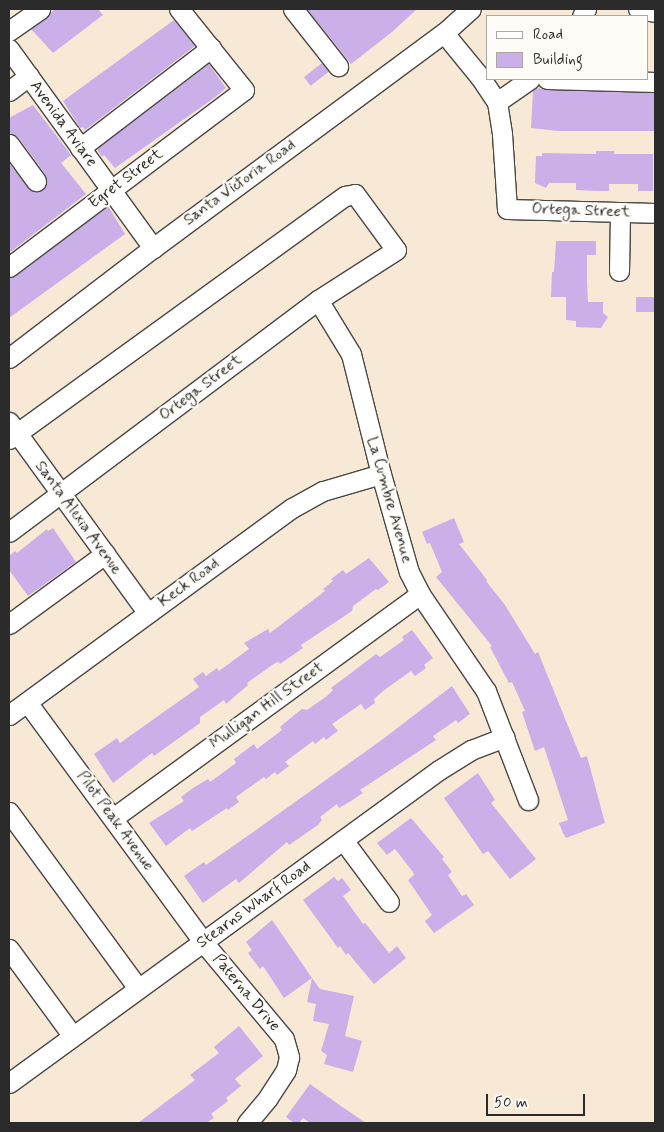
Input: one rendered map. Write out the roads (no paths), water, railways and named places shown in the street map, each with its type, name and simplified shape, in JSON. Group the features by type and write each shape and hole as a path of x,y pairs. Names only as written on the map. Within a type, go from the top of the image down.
{"street":[{"path":"9,31 40,9"},
{"path":"80,148 211,48 179,9"},
{"path":"293,9 338,66"},
{"name":"Santa Victoria Road","path":"9,358 153,248 444,33 471,9"},
{"path":"638,9 655,12"},
{"path":"444,33 480,77 497,102 529,80"},
{"name":"Egret Street","path":"9,267 244,90 211,48"},
{"name":"Avenida Aviare","path":"9,49 153,248"},
{"path":"9,91 29,76"},
{"path":"583,80 655,82"},
{"name":"Ortega Street","path":"497,102 502,134 508,209 655,213"},
{"path":"9,144 36,181"},
{"name":"Ortega Street","path":"9,532 318,300 396,250 355,194 345,196 11,431"},
{"path":"619,271 620,212"},
{"name":"La Cumbre Avenue","path":"318,300 351,354 400,547 420,594 478,678 505,737 528,800"},
{"name":"Santa Alexia Avenue","path":"11,431 148,613"},
{"name":"Keck Road","path":"9,715 308,498 339,485 381,474"},
{"path":"9,624 105,554"},
{"name":"Mulligan Hill Street","path":"114,818 420,594"},
{"name":"Pilot Peak Avenue","path":"27,702 114,818 203,942"},
{"name":"Stearns Wharf Road","path":"9,1083 72,1035 459,756 482,744 505,737"},
{"path":"9,812 138,988"},
{"path":"343,840 389,902"},
{"name":"Paterna Drive","path":"203,942 280,1032 288,1051 288,1064 281,1080 251,1122"},
{"path":"9,949 72,1035"}]}
